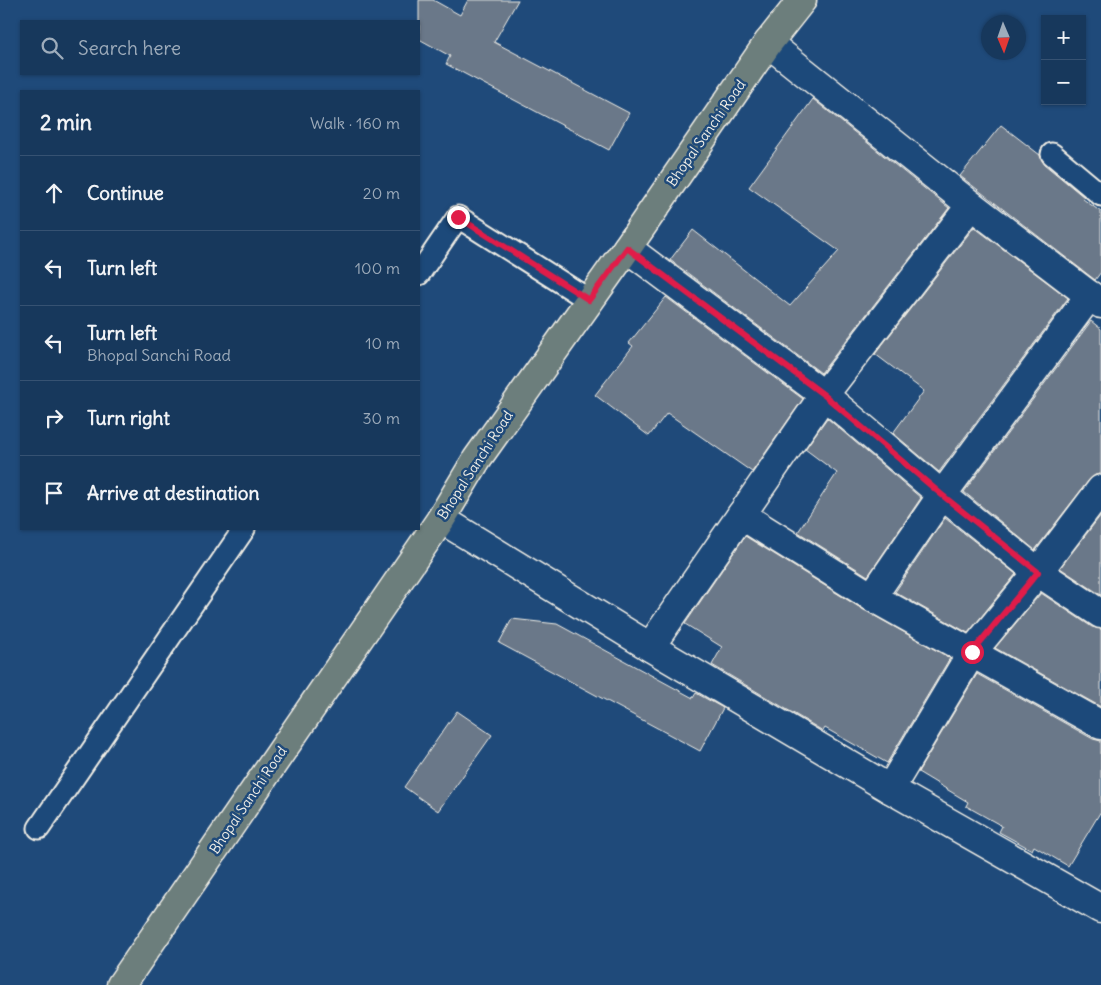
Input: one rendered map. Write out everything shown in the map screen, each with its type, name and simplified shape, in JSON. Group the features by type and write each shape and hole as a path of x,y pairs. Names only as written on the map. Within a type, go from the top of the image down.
{"main road":[{"name":"Bhopal Sanchi Road","path":"121,985 441,519 477,459 627,248 768,43 802,0"}],"street":[{"path":"768,43 971,205 1096,299 942,495 872,596"},
{"path":"650,647 824,395 971,205"},
{"path":"627,248 824,395 942,495 1038,572 1101,614"},
{"path":"890,789 972,652 1038,572 1101,489"},
{"path":"741,516 872,596 1101,725"},
{"path":"441,519 650,647 890,789 1101,909"}],"lane":[{"path":"1052,154 1101,195"},
{"path":"420,273 458,217 589,300"},
{"path":"39,828 243,530"}],"building":[{"path":"419,0 433,0 460,15 468,0 518,0 494,42 629,113 609,150 446,64 450,56 420,40"},
{"path":"813,99 949,208 821,373 670,260 693,230 790,306 839,251 749,187"},
{"path":"1001,125 1040,155 1044,164 1084,197 1083,199 1101,212 1101,272 1095,280 960,176"},
{"path":"974,227 1068,298 939,472 893,433 924,391 875,354"},
{"path":"666,297 803,399 752,472 667,413 649,436 595,395 633,346 629,343"},
{"path":"1091,321 1101,329 1101,474 1095,475 1089,480 1035,550 964,492"},
{"path":"827,418 921,498 868,576 798,532 837,473 805,449"},
{"path":"1101,515 1101,595 1060,568"},
{"path":"945,518 1016,574 968,633 895,592"},
{"path":"745,536 864,610 950,658 887,763 825,728 823,731 712,665 722,647 685,624"},
{"path":"1041,593 1092,627 1101,629 1101,707 995,648"},
{"path":"512,619 557,624 693,698 696,693 723,708 700,751 499,643"},
{"path":"977,674 1093,739 1101,741 1101,811 1068,866 1034,846 1032,850 999,832 1002,826 966,806 968,802 918,772"},
{"path":"457,711 492,735 438,811 404,787"}],"route":[{"path":"458,217 589,300 627,248 824,395 942,495 1038,572 972,652"}]}
